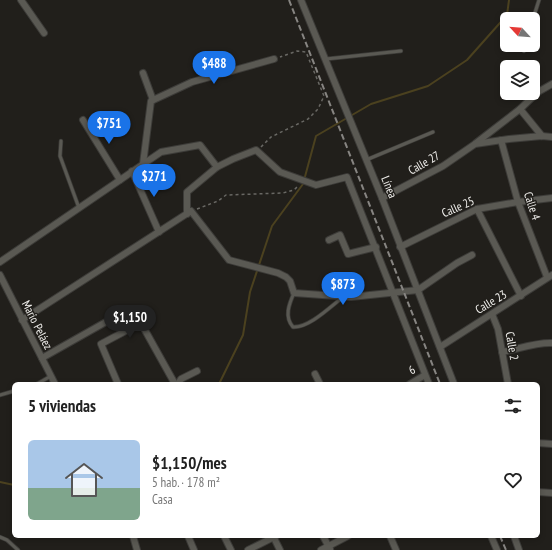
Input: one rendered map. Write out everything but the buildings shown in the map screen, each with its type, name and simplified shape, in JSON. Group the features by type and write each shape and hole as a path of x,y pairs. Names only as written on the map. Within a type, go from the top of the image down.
{"street":[{"path":"21,0 44,33"},
{"name":"Línea","path":"301,0 382,198 453,382"},
{"path":"143,164 151,101 192,82 274,59"},
{"path":"143,73 154,100"},
{"name":"Calle 27","path":"382,198 443,166 475,144 520,109 538,92 552,84"},
{"path":"520,109 542,136"},
{"path":"83,120 120,180"},
{"name":"Calle 27","path":"475,144 542,136 552,137"},
{"name":"Calle 4","path":"501,140 518,202 549,276"},
{"path":"0,262 161,152 200,145 217,168"},
{"path":"428,382 392,293 376,247 347,177 316,185 280,172 256,150 233,159 217,168 187,192 189,212 229,260 278,273 286,277 290,281 294,293 351,297 392,293 418,290 457,263 472,255"},
{"path":"132,171 159,232"},
{"name":"Calle 25","path":"400,247 477,209 552,198"},
{"path":"477,209 521,296"},
{"path":"22,320 189,212"},
{"path":"330,240 340,235 348,254 376,247"},
{"name":"Mario Peláez","path":"0,275 54,382"},
{"name":"Calle 23","path":"440,347 521,296 549,276"},
{"path":"42,358 120,314 136,311"},
{"name":"Calle 2","path":"492,314 498,329 508,382"},
{"path":"117,382 101,344 150,318"},
{"path":"141,323 175,382"},
{"path":"502,352 542,342 552,343"},
{"path":"178,382 197,371"},
{"path":"315,374 319,382"},
{"name":"6","path":"414,382 426,375"},
{"path":"540,443 552,444"},
{"path":"540,492 552,493"},
{"path":"134,538 137,550"},
{"path":"189,538 194,550"},
{"path":"225,538 231,550"},
{"path":"248,550 270,538"},
{"path":"275,538 280,550"},
{"path":"324,538 330,548"},
{"path":"322,550 330,548 345,538"},
{"path":"391,538 396,550"},
{"path":"492,538 497,550"},
{"path":"515,538 519,550"}],"lane":[{"path":"535,12 539,0"},
{"path":"324,59 401,51"},
{"path":"366,160 433,132"},
{"path":"61,141 60,156 79,208"},
{"path":"294,293 289,306 288,314 289,322 293,327 307,324 344,297"},
{"path":"40,382 51,376"},
{"path":"0,395 12,392"},
{"path":"0,537 7,540 18,550"}],"path":[{"path":"256,150 271,137 308,119 318,109 324,96 306,52 297,51 274,59"},
{"path":"189,212 218,201 226,195 283,193 294,190 301,183"}],"waterway":[{"path":"220,382 243,335 250,292 272,226 303,184 316,136 371,104 428,86 467,60 507,15 509,0"},
{"path":"0,482 12,485"}],"railway":[{"path":"289,0 439,382"},
{"path":"501,538 506,550"}]}
